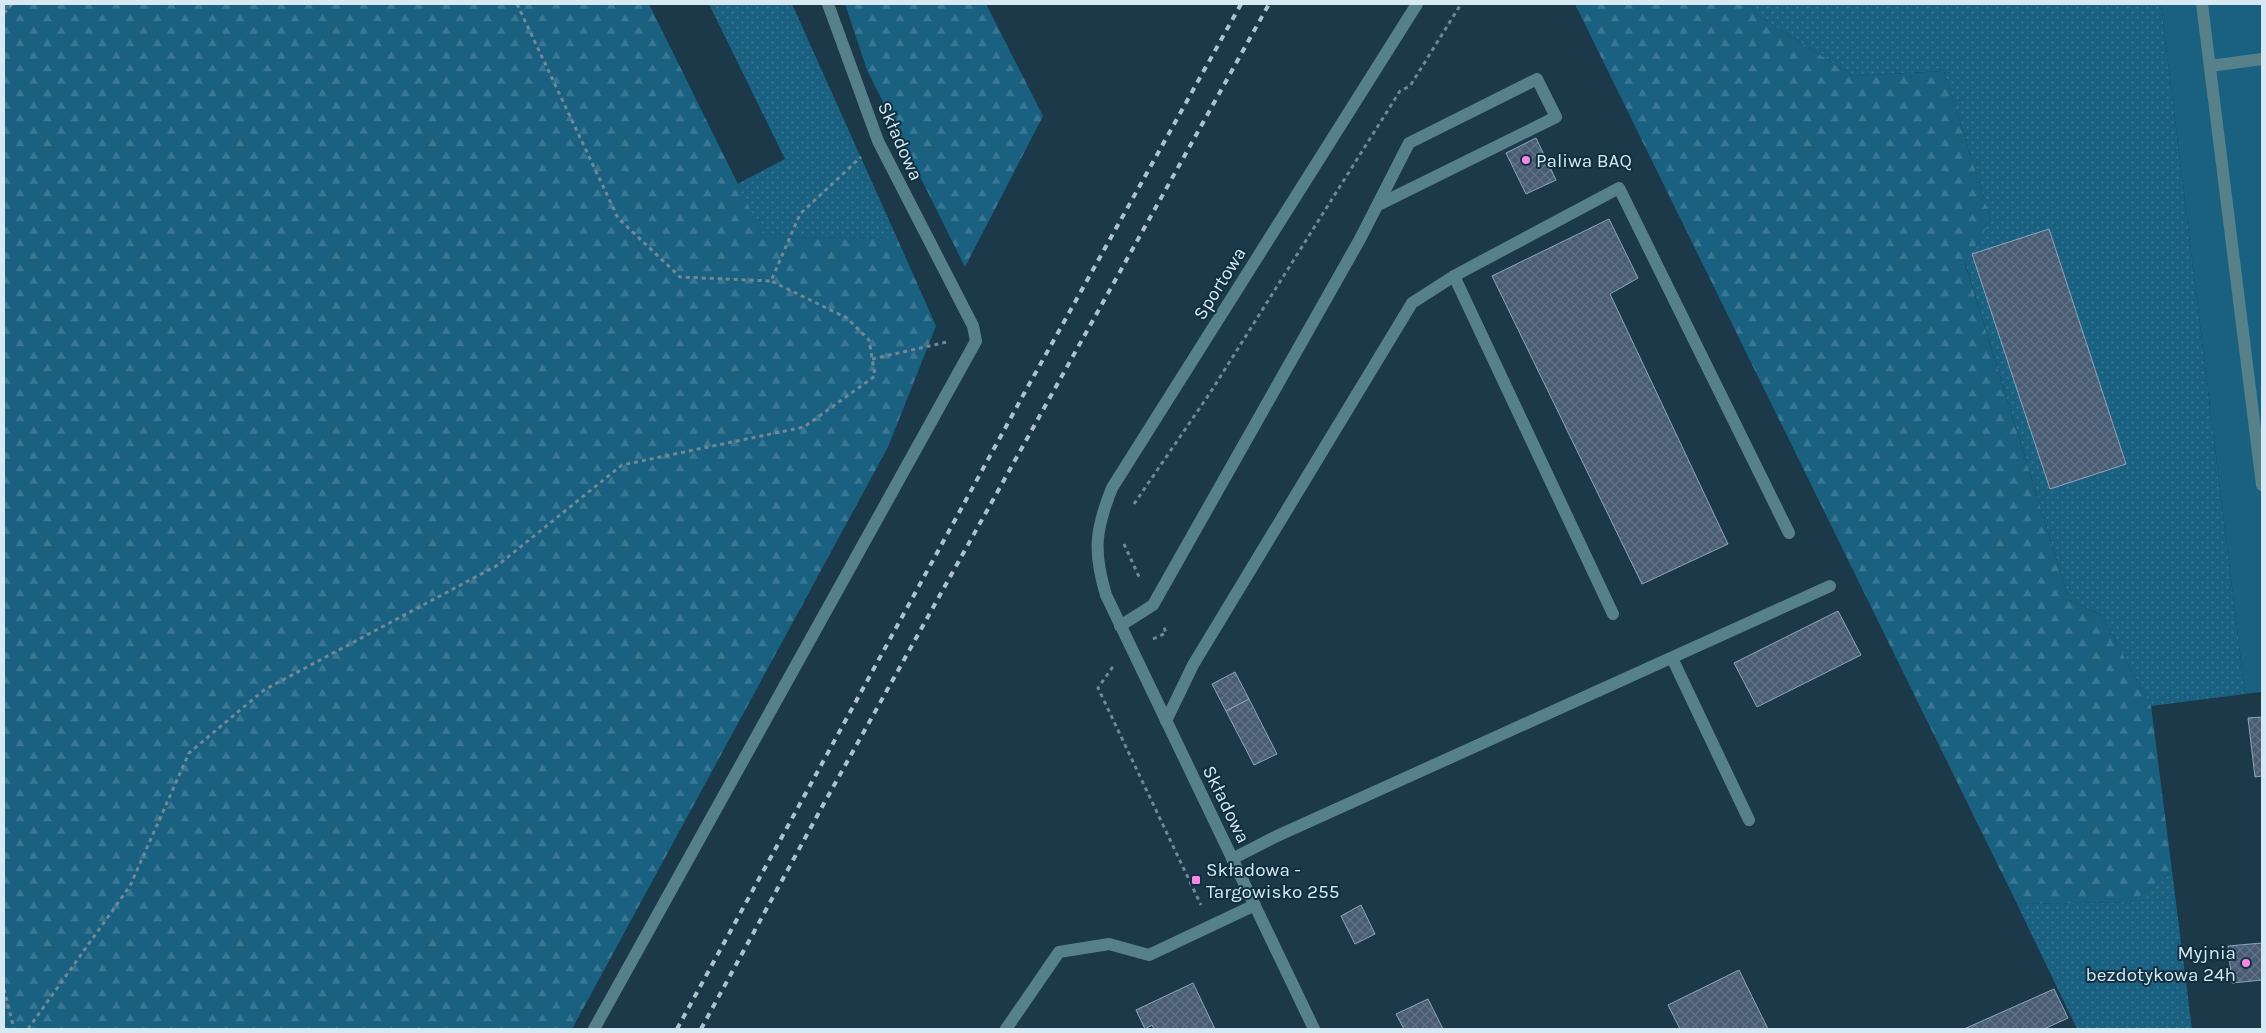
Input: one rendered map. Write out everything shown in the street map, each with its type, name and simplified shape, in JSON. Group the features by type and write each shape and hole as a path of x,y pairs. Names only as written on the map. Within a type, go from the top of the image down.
{"street":[{"name":"Składowa","path":"828,4 878,141 973,326"},
{"name":"Sportowa","path":"1106,595 1099,570 1097,543 1100,517 1112,488 1417,4"},
{"path":"2202,4 2262,485"},
{"path":"2210,66 2262,59"},
{"path":"1120,626 1153,605 1378,205 1409,143 1537,80 1556,117 1378,205"},
{"path":"1166,721 1193,666 1412,303 1454,276 1619,188 1789,533"},
{"path":"1454,276 1613,614"},
{"path":"594,1029 976,341 973,326"},
{"path":"1232,859 1277,836 1830,586"},
{"name":"Składowa","path":"1106,595 1314,1029"},
{"path":"1672,658 1749,820"},
{"path":"1006,1029 1060,952 1109,944 1149,956 1255,905"}],"path":[{"path":"4,13 12,4"},
{"path":"28,1029 130,886 189,753 264,690 498,565 622,466 804,427 875,376 869,340 847,318 771,281 680,277 618,218 517,4"},
{"path":"771,281 800,214 878,141"},
{"path":"872,359 955,340 973,326"},
{"path":"4,990 14,1029"}],"green space":[{"path":"4,4 649,4 764,237 897,238 936,326 888,447 572,1029 4,1029"},
{"path":"709,4 792,4 897,238 764,237 737,184 785,159"},
{"path":"845,4 986,4 1043,116 965,267 867,70"},
{"path":"1575,4 1750,4 1756,14 1853,76 1944,71 1991,220 1965,263 2069,600 2101,615 2151,706 2172,871 2132,902 2017,904"},
{"path":"1750,4 2161,4 2245,694 2151,706 2101,615 2069,600 1965,262 1991,220 1944,71 1853,76 1756,14"},
{"path":"2161,4 2262,4 2262,692 2245,694"},
{"path":"2172,871 2192,1029 2077,1029 2017,904 2132,902"}],"building":[{"path":"1536,138 1556,180 1526,194 1506,153"},
{"path":"1609,219 1638,278 1610,294 1728,544 1642,584 1492,276"},
{"path":"2049,229 2126,464 2050,489 1972,254"},
{"path":"1838,611 1861,655 1757,707 1734,663"},
{"path":"1235,672 1249,699 1226,711 1212,684"},
{"path":"1249,699 1277,754 1254,765 1226,711"},
{"path":"2262,717 2262,776 2255,777 2248,718"},
{"path":"1361,905 1375,934 1355,944 1341,916"},
{"name":"Myjnia bezdotykowa 24h","path":"2262,943 2262,980 2232,983 2228,946"},
{"path":"1739,970 1768,1029 1680,1029 1668,1005"},
{"path":"1193,983 1215,1029 1154,1029 1152,1025 1145,1029 1136,1010"},
{"path":"2054,989 2068,1018 2044,1029 1964,1029"},
{"path":"1428,999 1443,1029 1404,1029 1396,1014"}],"railway":[{"path":"677,1029 1026,390 1241,4"},
{"path":"701,1029 822,807 1269,4"}],"place":[{"name":"Paliwa BAQ","path":"1526,160"},
{"name":"Składowa - Targowisko 255","path":"1196,880"},
{"name":"Myjnia bezdotykowa 24h","path":"2246,963"}]}
